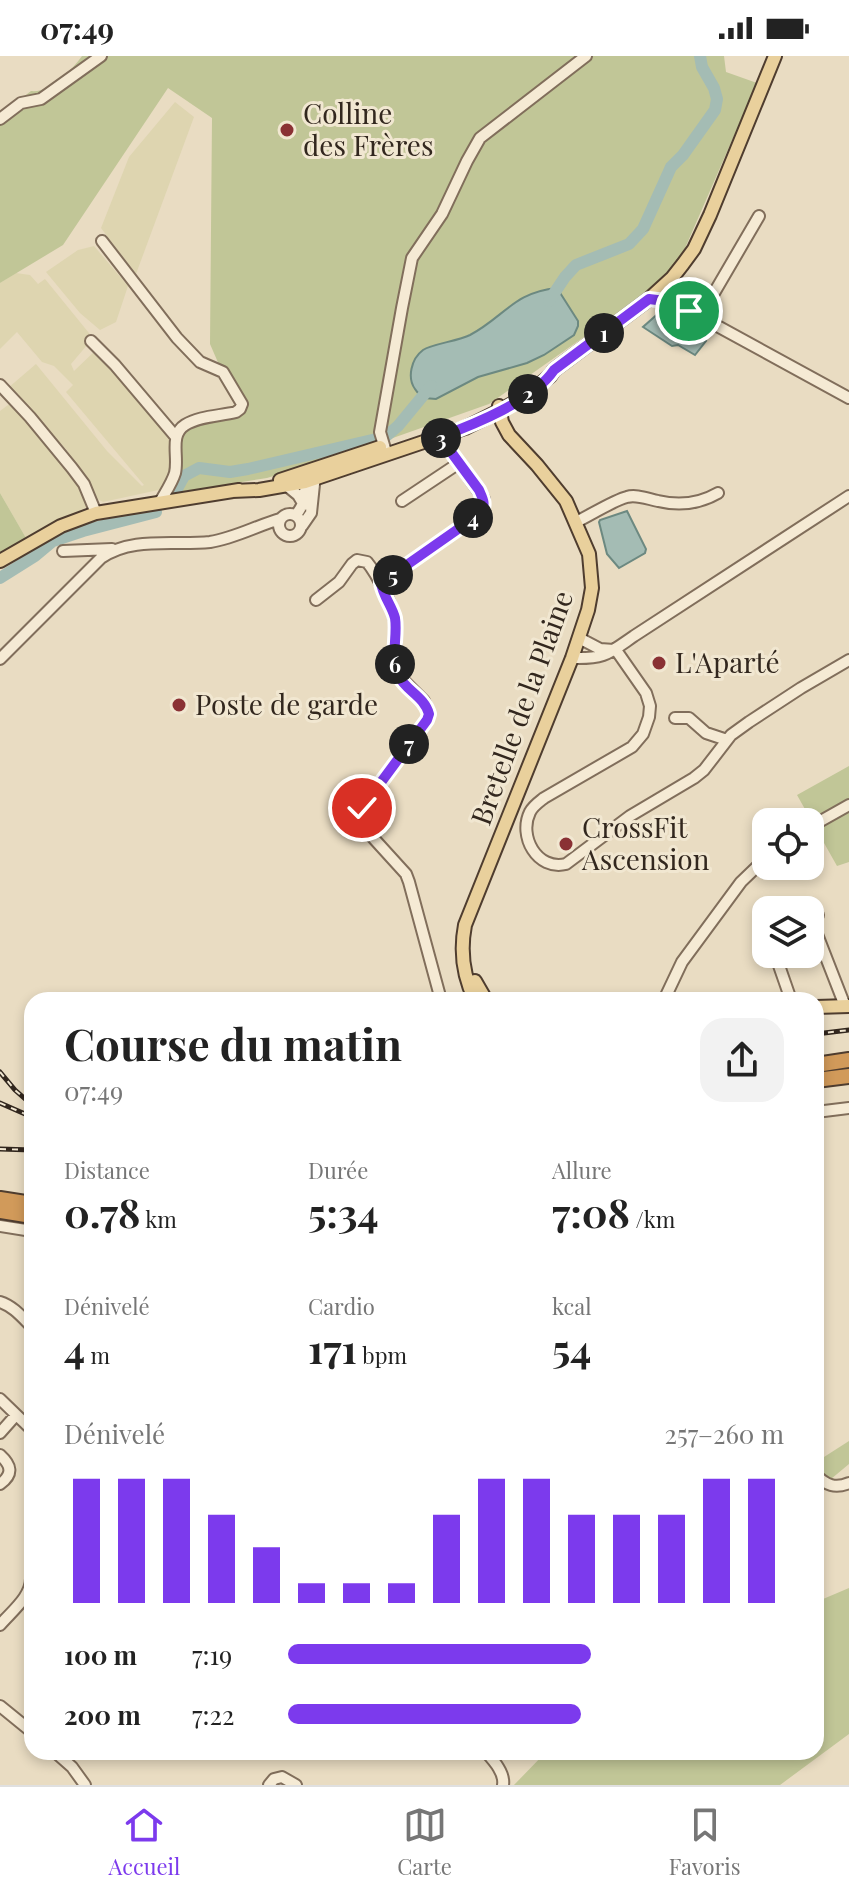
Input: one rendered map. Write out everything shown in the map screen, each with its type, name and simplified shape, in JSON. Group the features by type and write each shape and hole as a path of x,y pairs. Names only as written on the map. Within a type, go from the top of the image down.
{"highway":[{"path":"824,1067 849,1063"},
{"path":"824,1081 849,1076"},
{"path":"824,1082 849,1082"},
{"path":"0,1199 24,1203"},
{"path":"0,1211 24,1215"}],"main road":[{"path":"232,491 287,486 383,444 465,428 526,396 554,370 649,299 672,278 702,233 775,56"},
{"name":"Bretelle de la Plaine","path":"471,992 462,954 465,925 572,658 592,588 589,554 566,501 509,435 502,422 500,408"},
{"path":"0,561 61,526 96,513 309,476"},
{"name":"Bretelle de la Plaine","path":"472,911 469,952 475,983 481,992"},
{"path":"824,1007 847,1006"}],"street":[{"path":"0,119 21,103 41,99 101,56"},
{"path":"383,444 412,258 442,214 480,138 586,56"},
{"path":"700,317 759,216"},
{"path":"102,241 177,338 200,362 223,372 241,400 240,409 236,412 186,424 176,437"},
{"path":"672,278 671,292 677,304"},
{"path":"649,299 677,304 848,397"},
{"path":"91,341 176,437 174,477 160,502"},
{"path":"0,385 84,484 96,513"},
{"path":"381,583 481,513 484,507 479,490 439,433"},
{"path":"402,501 459,463"},
{"path":"296,515 304,505 309,476"},
{"path":"280,519 279,529 286,536 297,535 311,513 309,476"},
{"path":"287,486 304,505"},
{"path":"576,522 627,497 683,504 696,503 718,493"},
{"path":"572,658 597,659 616,650 849,496"},
{"path":"63,551 208,542 236,537 289,514 296,515 302,526"},
{"path":"0,659 101,558 114,549"},
{"path":"316,600 339,582 357,560 367,562 381,583 395,619 397,674 424,701 429,714 362,808 361,820 366,830 406,874 439,992"},
{"path":"579,638 600,649 616,650"},
{"path":"616,650 646,693 649,717 643,734 632,747 534,806 528,815 526,832 534,851 549,865 566,864 630,816 694,778 727,740 769,708 849,660"},
{"path":"675,718 689,718 706,733 727,740"},
{"path":"824,819 849,805"},
{"path":"668,992 682,962 752,871"},
{"path":"824,951 847,1006"},
{"path":"780,968 788,992"},
{"path":"824,1111 849,1108"},
{"path":"0,1226 24,1230"},
{"path":"0,1302 7,1304 24,1319"},
{"path":"0,1399 24,1422"},
{"path":"0,1433 16,1415"},
{"path":"0,1455 9,1467 7,1478 0,1484"},
{"path":"824,1483 833,1486 849,1483"},
{"path":"0,1625 24,1598"},
{"path":"0,1706 24,1726"},
{"path":"64,1760 85,1785"},
{"path":"493,1760 504,1780 503,1785"},
{"path":"269,1785 274,1779 282,1777 296,1785"}],"shaded area":[{"path":"175,102 194,117 136,274 101,228 129,157"},
{"path":"94,246 128,286 116,322 100,330 80,313 46,272 78,250"},
{"path":"16,273 30,275 38,284 45,279 93,338 71,364 74,371 95,351 171,438 173,464 163,489 103,502 97,499 66,449 8,388 36,364 107,451 144,485 66,392 73,385 54,366 42,362 17,332 0,349 0,283"},
{"path":"12,402 82,483 91,505 26,538 0,493 0,411"}],"green space":[{"path":"82,56 724,56 726,72 757,83 679,262 635,301 489,404 267,478 160,495 173,464 171,438 236,404 210,344 212,118 168,88 63,245 0,283 0,115 31,91 46,88 60,80"},
{"path":"0,493 26,538 0,556"},
{"path":"849,766 849,862 837,866 824,843 824,808 804,808 797,795"},
{"path":"849,1441 849,1464 831,1479 824,1478 824,1457"},
{"path":"849,1588 849,1734 824,1752 824,1599"},
{"path":"538,1760 814,1760 780,1785 514,1785"}],"water":[{"path":"557,288 578,321 574,335 527,363 478,377 436,399 424,398 416,390 411,380 412,369 423,350 470,335 530,294"},
{"path":"661,311 706,341 695,355 678,345 672,346 643,327"},
{"path":"627,511 646,549 645,553 619,568 607,554 599,522"}],"waterway":[{"path":"549,301 576,265 629,244 643,229 671,167 715,110 717,99 714,88 702,67 700,56"},
{"path":"174,494 184,476 199,468 230,472 385,437 431,386"},
{"path":"0,578 53,541 156,512"}],"railway":[{"path":"824,1033 849,1030"},
{"path":"0,1072 24,1098"},
{"path":"0,1103 24,1114"},
{"path":"0,1149 24,1150"}],"place":[{"name":"Colline des Frères","path":"287,130"},
{"name":"L'Aparté","path":"659,663"},
{"name":"Poste de garde","path":"179,705"},
{"name":"CrossFit Ascension","path":"566,844"}],"route":[{"path":"362,808 429,714 424,701 397,674 395,619 381,583 481,513 484,507 479,490 440,437 489,417 526,396 554,370 649,299 677,304 689,311"}]}
